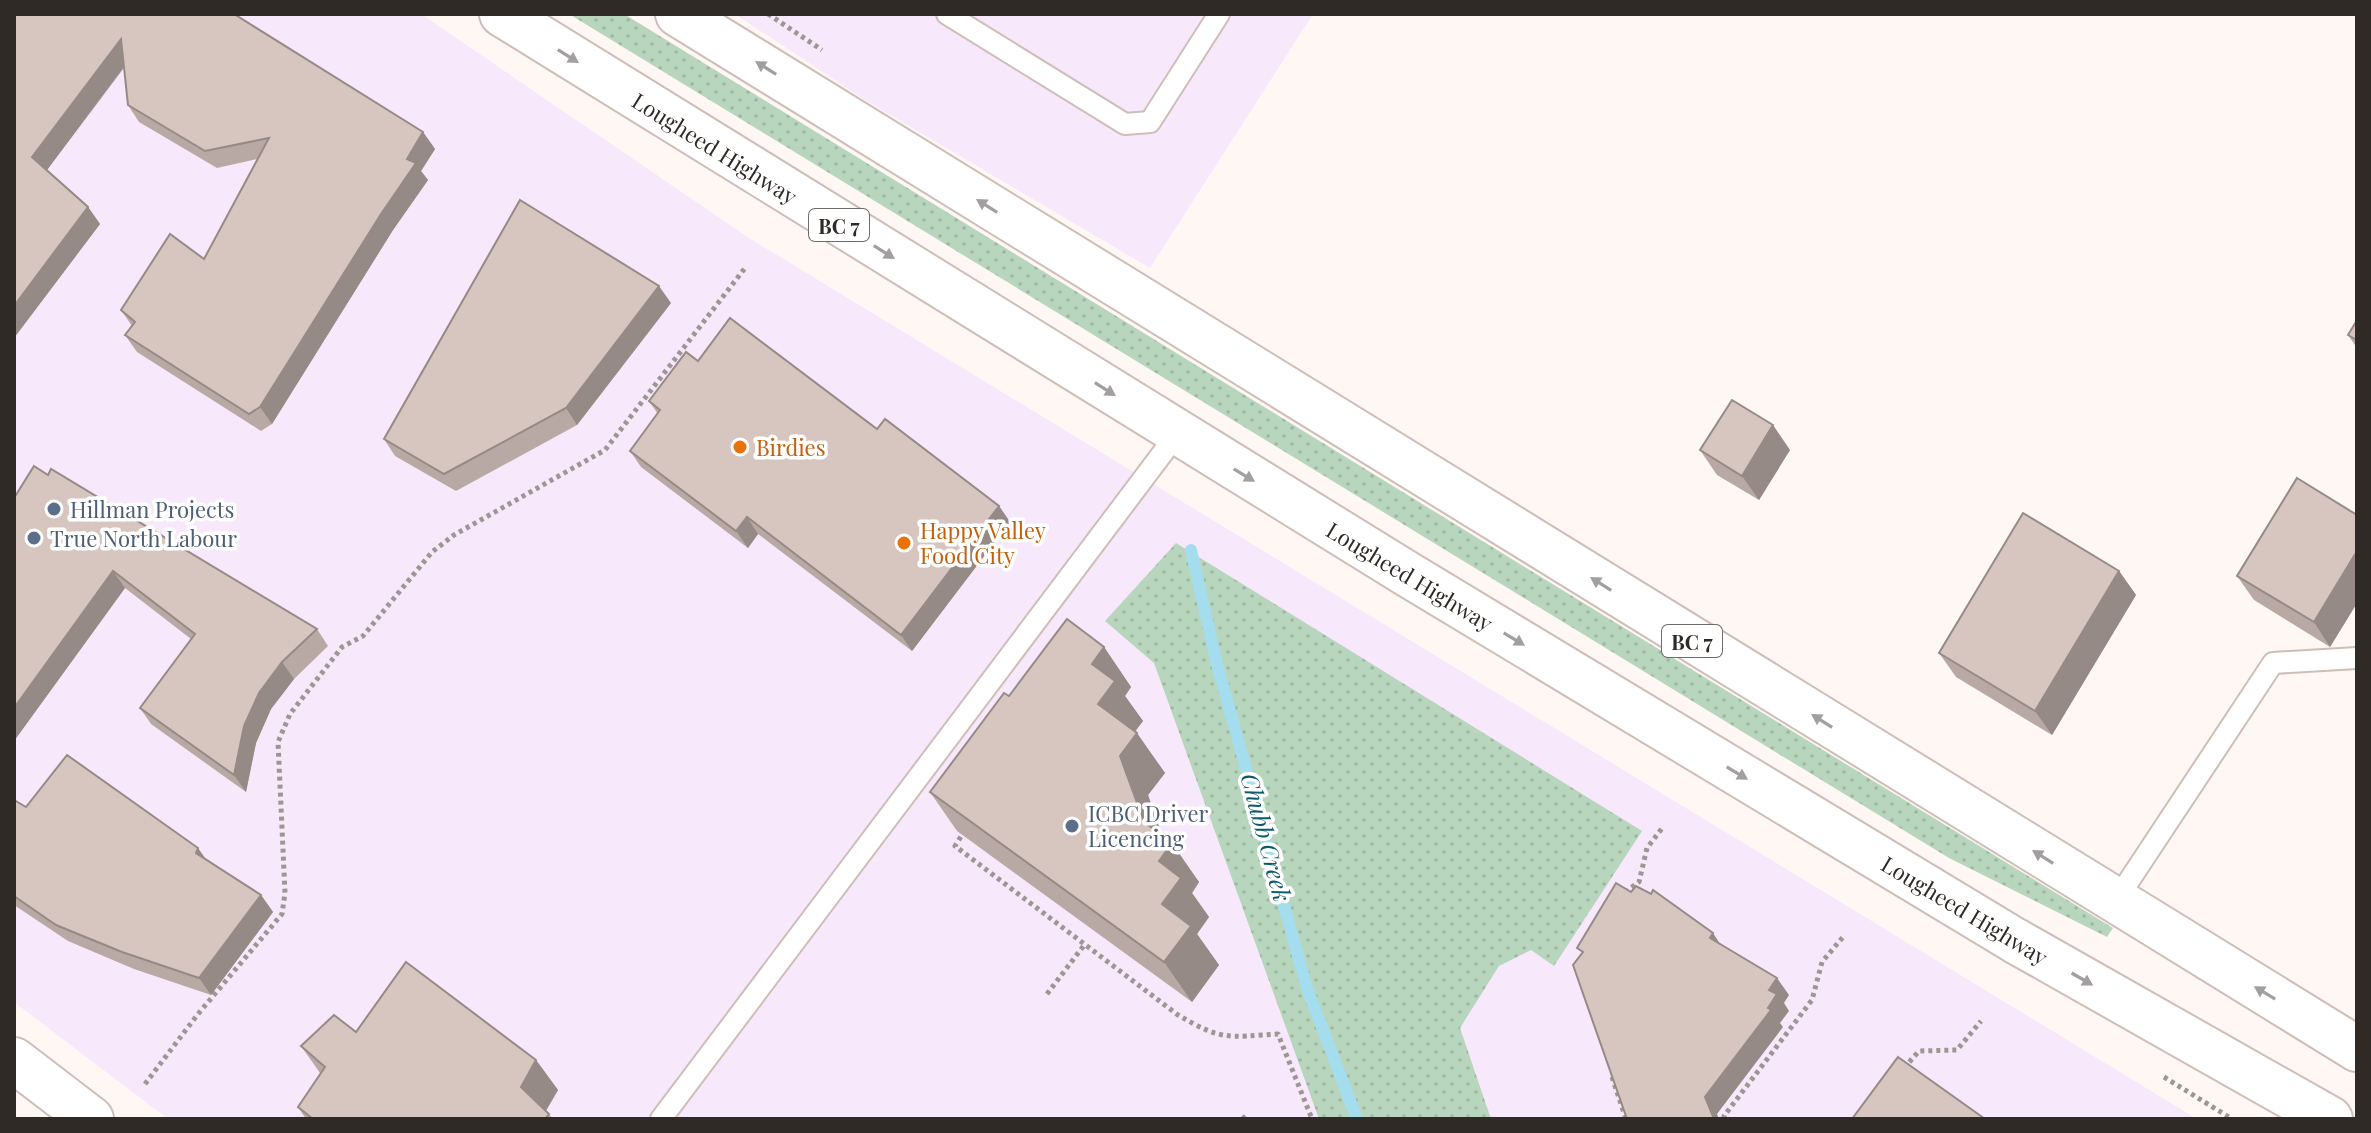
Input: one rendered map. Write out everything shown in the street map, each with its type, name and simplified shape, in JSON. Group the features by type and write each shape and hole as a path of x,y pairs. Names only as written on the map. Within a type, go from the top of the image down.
{"main road":[{"name":"Lougheed Highway","path":"502,14 1177,434 2014,940 2330,1119"},
{"name":"BC 7","path":"678,14 2357,1049"},
{"path":"14,1060 91,1119"}],"lane":[{"path":"947,14 1125,124 1150,122 1219,14"},
{"path":"661,1119 1177,434"},
{"path":"2115,902 2273,663 2357,658"}],"path":[{"path":"145,1084 198,1014 282,914 285,893 278,742 290,714 342,647 363,636 432,552 454,535 605,450 745,268"},
{"path":"1624,893 1639,882 1647,848 1663,827"},
{"path":"967,828 955,846 1178,1015 1207,1032 1231,1038 1278,1034 1312,1119"},
{"path":"1725,1119 1724,1116 1812,1000 1822,962 1843,937"},
{"path":"1047,994 1085,944"},
{"path":"1898,1076 1919,1051 1957,1050 1981,1021"},
{"path":"1612,1075 1626,1119"}],"shaded area":[{"path":"14,14 421,14 749,238 2197,1119 168,1119 14,1002"},
{"path":"735,14 1313,14 1150,268 868,102"}],"green space":[{"path":"569,14 624,14 2113,928 2107,937 1949,858"},
{"path":"1176,543 1642,831 1554,966 1531,950 1499,966 1460,1028 1491,1119 1319,1119 1154,663 1105,621"}],"building":[{"path":"14,14 234,14 423,132 407,159 416,163 260,407 249,414 125,335 135,322 121,310 170,234 204,259 269,138 205,151 128,105 121,39 32,157 88,207 14,306"},
{"path":"520,200 659,286 566,408 444,474 384,439"},
{"path":"730,318 877,429 885,419 999,506 901,635 747,517 736,531 630,451 660,410 649,401 686,352 698,361"},
{"path":"2357,320 2357,340 2348,335"},
{"path":"1732,400 1773,425 1742,476 1700,450"},
{"path":"34,466 48,475 51,469 317,629 282,662 259,693 244,726 234,775 140,708 195,634 113,571 14,708 14,498"},
{"path":"2297,478 2357,515 2357,551 2314,622 2237,576"},
{"path":"2023,513 2119,571 2035,711 1939,653"},
{"name":"ICBC Driver Licencing","path":"1067,619 1104,647 1092,664 1115,681 1098,704 1137,733 1120,756 1144,822 1172,843 1159,861 1181,878 1162,904 1191,926 1164,962 930,792 1004,693 1009,696"},
{"path":"67,755 198,848 196,853 261,895 199,978 56,925 14,896 14,800 26,807"},
{"path":"1616,883 1631,892 1636,886 1651,894 1653,890 1713,933 1710,938 1777,978 1769,990 1777,994 1768,1008 1771,1010 1705,1097 1714,1119 1627,1119 1573,965 1583,952 1577,948"},
{"path":"406,962 536,1060 521,1087 549,1114 545,1119 313,1119 298,1107 325,1067 301,1046 334,1015 356,1032"},
{"path":"1898,1057 1985,1119 1852,1119"}],"waterway":[{"name":"Chubb Creek","path":"1191,550 1217,664 1307,988 1357,1119"}],"place":[{"name":"Birdies","path":"740,447"},
{"name":"Hillman Projects","path":"54,509"},
{"name":"True North Labour","path":"34,538"},
{"name":"Happy Valley Food City","path":"904,543"},
{"name":"ICBC Driver Licencing","path":"1072,826"}]}
